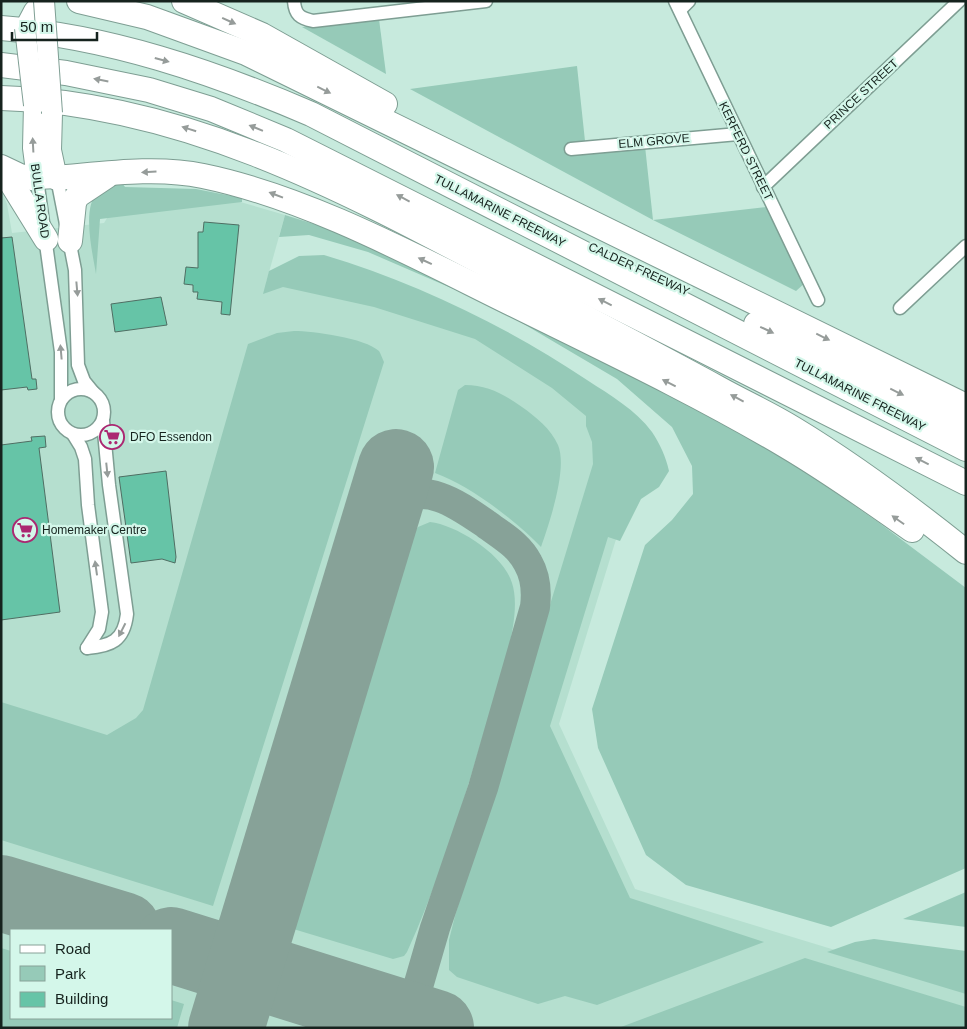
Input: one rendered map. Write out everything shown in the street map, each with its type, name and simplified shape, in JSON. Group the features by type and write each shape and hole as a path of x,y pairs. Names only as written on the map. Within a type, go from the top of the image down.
{"highway":[{"path":"184,1 262,35 701,277"},
{"path":"88,2 174,26 246,53 966,406"},
{"name":"TULLAMARINE FREEWAY","path":"13,28 101,43 174,63 270,96 311,114 966,449"},
{"path":"10,65 101,80 157,92 270,133 360,176 648,324 966,483"},
{"path":"1,98 64,103 141,116 202,133 348,194 793,428 860,472 966,552"},
{"name":"CALDER FREEWAY","path":"311,114 966,426"},
{"path":"1,167 20,176 47,178 158,172 200,175 273,194 453,274 720,409 821,467 966,570"},
{"path":"1,172 12,184 46,239"},
{"path":"299,172 431,245 641,368"},
{"path":"70,241 74,204 77,196 108,175"},
{"path":"648,324 862,456 966,536"}],"main road":[{"name":"BULLA ROAD","path":"22,1 13,28 43,112 51,150 47,178"},
{"name":"BULLA ROAD","path":"43,1 43,112"},
{"path":"13,28 43,1"}],"street":[{"path":"294,1 295,12 302,18 313,21 486,1"},
{"name":"PRINCE STREET","path":"763,187 959,1"},
{"name":"KERFERD STREET","path":"681,4 738,134 818,300"},
{"name":"ELM GROVE","path":"571,149 738,134"},
{"name":"BULLA ROAD","path":"47,178 46,239 61,352 61,400"},
{"name":"BULLA ROAD","path":"47,178 70,241 78,300 78,366 84,381 93,392"},
{"path":"900,308 966,246"},
{"path":"79,389 93,392 104,405 103,421 109,485 127,614 122,632 113,643 106,646 87,648 99,629 102,612 88,504 85,459 81,447 59,419 58,411 61,400 66,395 79,389"},
{"path":"72,434 90,434 103,421"}],"shaded area":[{"path":"1,190 7,204 12,233 104,223 124,191 237,201 285,215 266,283 366,273 647,439 559,724 635,889 966,990 966,1028 1,1028"}],"green space":[{"path":"379,19 386,74 302,27"},
{"path":"577,66 585,141 645,146 653,220 410,89"},
{"path":"120,180 125,187 196,189 242,198 242,202 100,219 96,274 91,244 90,208 98,192"},
{"path":"767,207 806,282 796,291 653,220"},
{"path":"285,215 330,229 564,332 778,453 878,522 966,588 966,868 831,927 686,885 646,855 598,748 592,709 645,545 672,520 693,494 692,466 672,427 617,379 495,307 368,252 309,235 279,237"},
{"path":"324,255 393,279 493,324 556,360 613,397 646,424 658,441 669,471 659,487 641,499 620,541 608,537 550,726 630,898 764,942 597,1005 565,996 538,1004 457,977 449,970 449,940 455,916 593,464 592,442 586,426 586,416 552,388 475,339 374,307 283,287 263,294 269,271 299,256"},
{"path":"294,331 326,334 362,342 379,351 384,362 213,906 1,840 1,702 107,735 136,718 143,710 248,344 277,333"},
{"path":"465,385 488,389 502,394 515,402 543,424 558,445 561,468 559,482 553,511 541,547 491,504 462,486 435,473 458,390"},
{"path":"430,522 441,524 466,535 490,552 500,562 512,583 515,597 515,612 509,648 442,864 407,952 404,956 393,959 290,928 414,533 418,527"},
{"path":"966,892 966,927 903,919"},
{"path":"874,939 966,951 966,994 827,952 855,942"},
{"path":"1,948 10,951 10,1019 172,1019 172,1000 184,1004 177,1028 1,1028"},
{"path":"805,958 966,1007 966,1028 621,1027"}],"building":[{"path":"204,222 239,225 230,315 221,314 222,302 197,299 198,292 193,292 193,285 184,284 186,267 198,268 198,232 203,232"},
{"path":"12,237 32,379 36,379 37,389 28,390 27,387 1,390 1,238"},
{"path":"161,297 167,325 115,332 111,304"},
{"name":"Homemaker Centre","path":"45,436 46,447 39,448 60,612 1,620 1,445 32,441 31,437"},
{"path":"166,471 176,557 175,563 162,559 131,563 119,477"}],"taxiway":[{"path":"371,552 379,526 393,504 405,497 417,494 429,495 441,498 465,510 515,546 531,568 536,590 535,607 483,788 435,928 406,1028"},
{"path":"369,1007 380,1015 390,1028"}],"runway":[{"path":"226,1028 396,467"},
{"path":"1,893 120,929"},
{"path":"172,945 436,1028"}],"place":[{"name":"DFO Essendon","path":"112,437"},
{"name":"Homemaker Centre","path":"25,530"}]}
